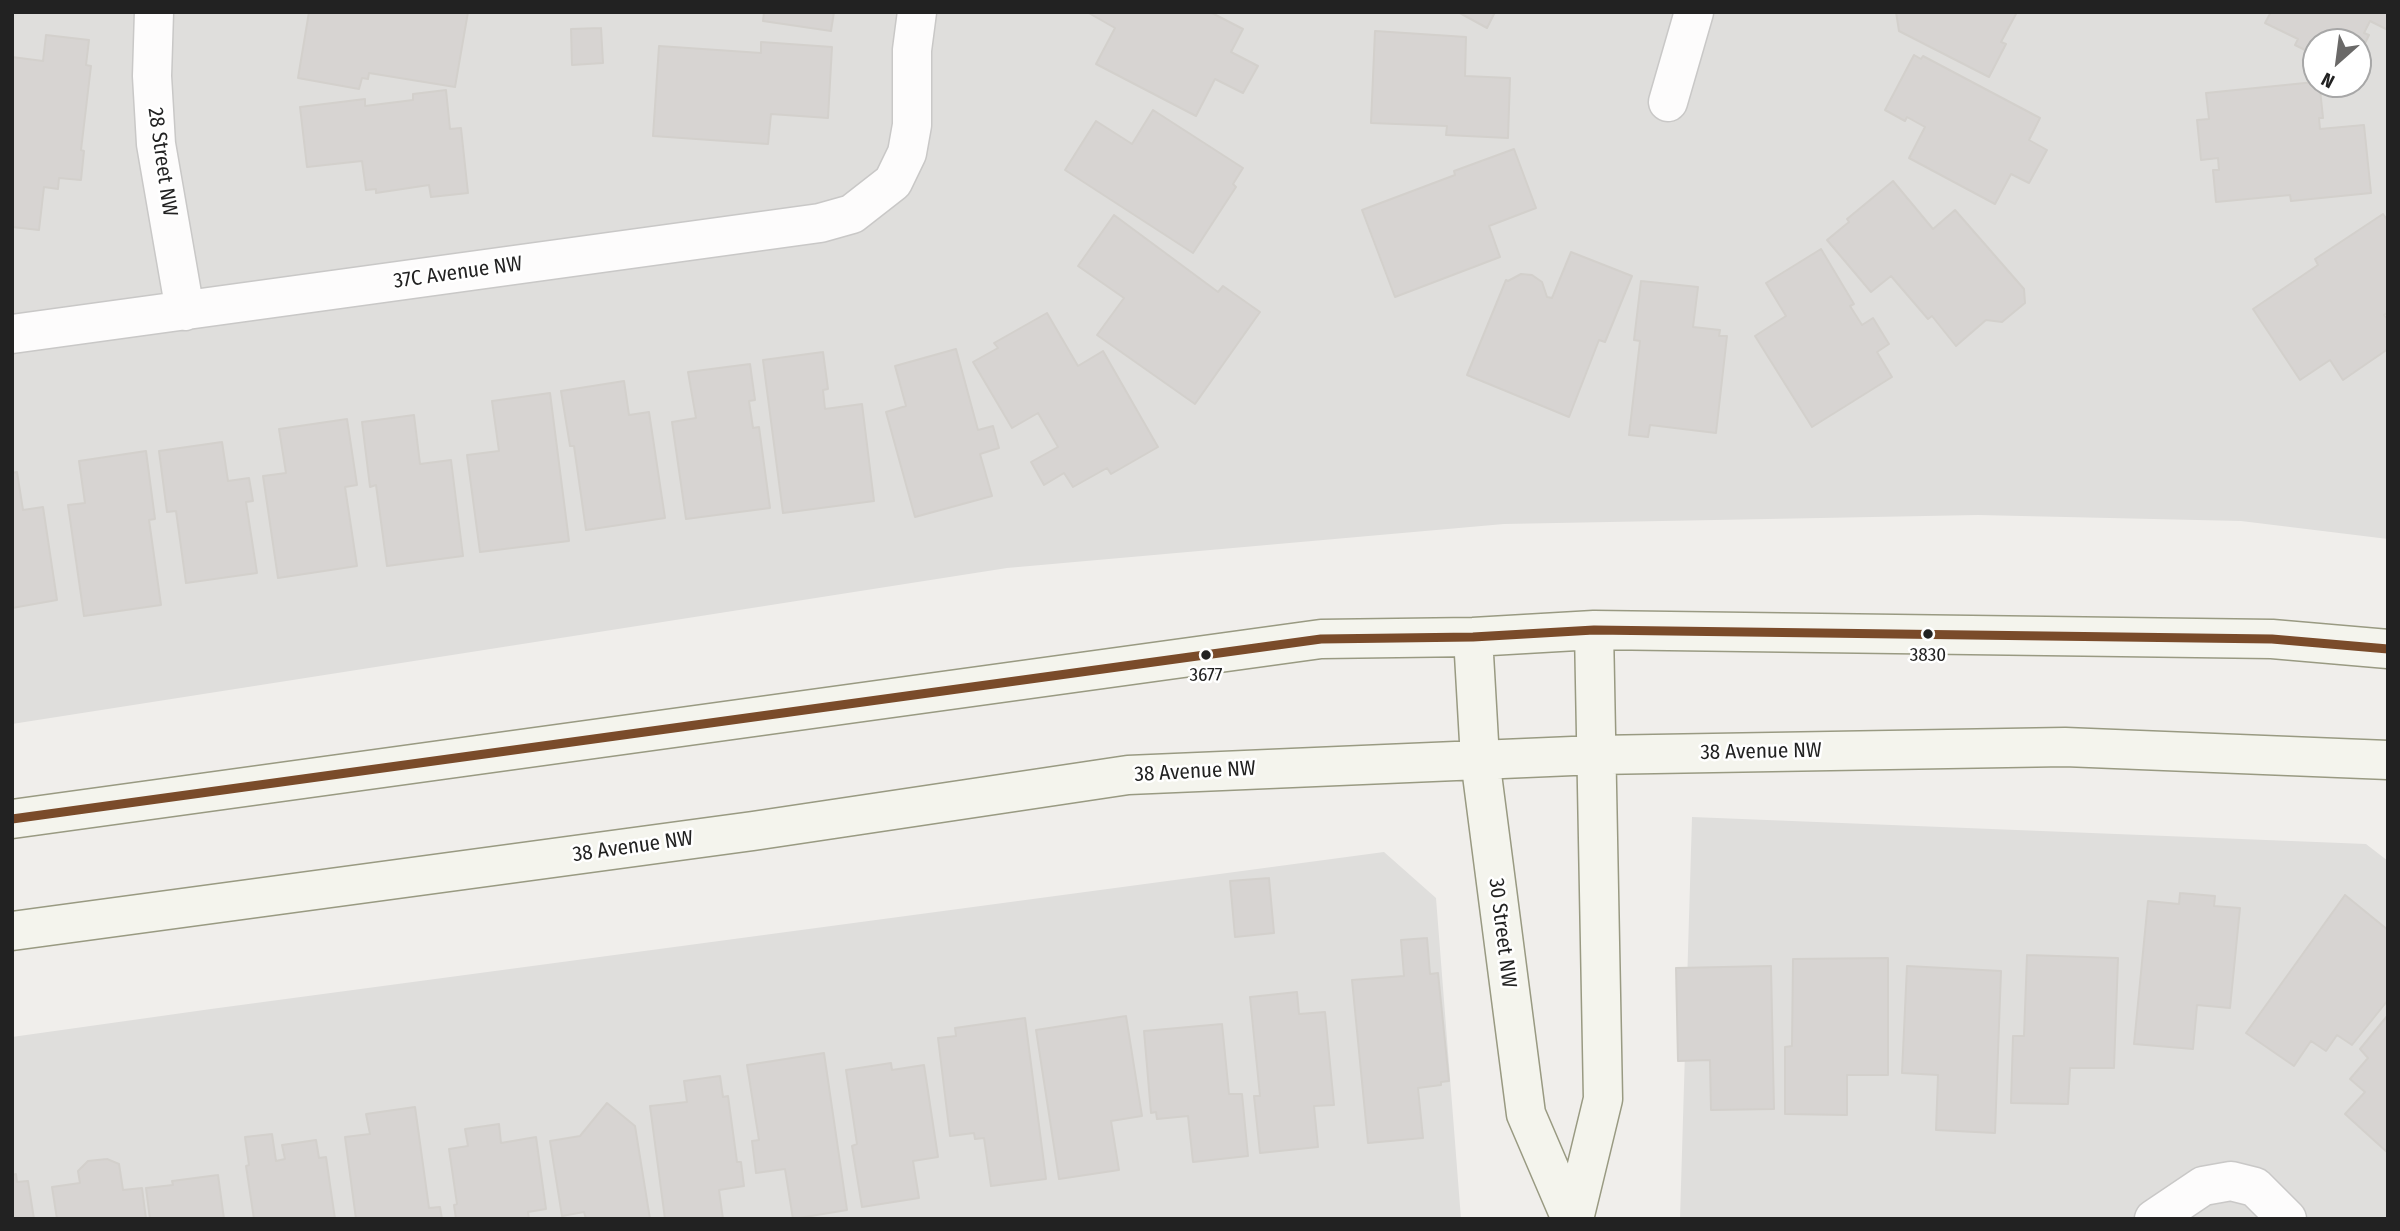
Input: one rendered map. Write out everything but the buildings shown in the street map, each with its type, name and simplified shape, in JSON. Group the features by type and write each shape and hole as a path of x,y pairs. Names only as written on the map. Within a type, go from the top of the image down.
{"main road":[{"path":"12,819 1321,639 1473,637 1594,630 2272,639 2388,649"},
{"name":"30 Street NW","path":"1573,1219 1603,1099 1594,630"},
{"name":"30 Street NW","path":"1473,637 1480,759 1525,1114 1573,1219"},
{"name":"38 Avenue NW","path":"12,931 753,831 1128,775 1596,755 2066,747 2388,760"}],"street":[{"name":"28 Street NW","path":"154,12 152,76 156,144 185,311"},
{"name":"37C Avenue NW","path":"12,334 820,223 852,214 893,182 907,153 912,125 912,50 918,12"},
{"path":"1668,102 1695,12"},
{"path":"2154,1219 2203,1186 2231,1181 2255,1187 2287,1219"}],"shaded area":[{"path":"12,12 2388,12 2388,539 2241,521 1978,515 1504,524 1007,568 12,724"},
{"path":"1692,817 2366,844 2388,861 2388,1219 1680,1219"},
{"path":"1384,852 1436,898 1461,1219 12,1219 12,1037"}],"transit line":[{"path":"12,819 1321,639 1473,637 1594,630 2272,639 2388,649"}],"place":[{"name":"3830","path":"1928,634"},
{"name":"3677","path":"1206,655"}]}
